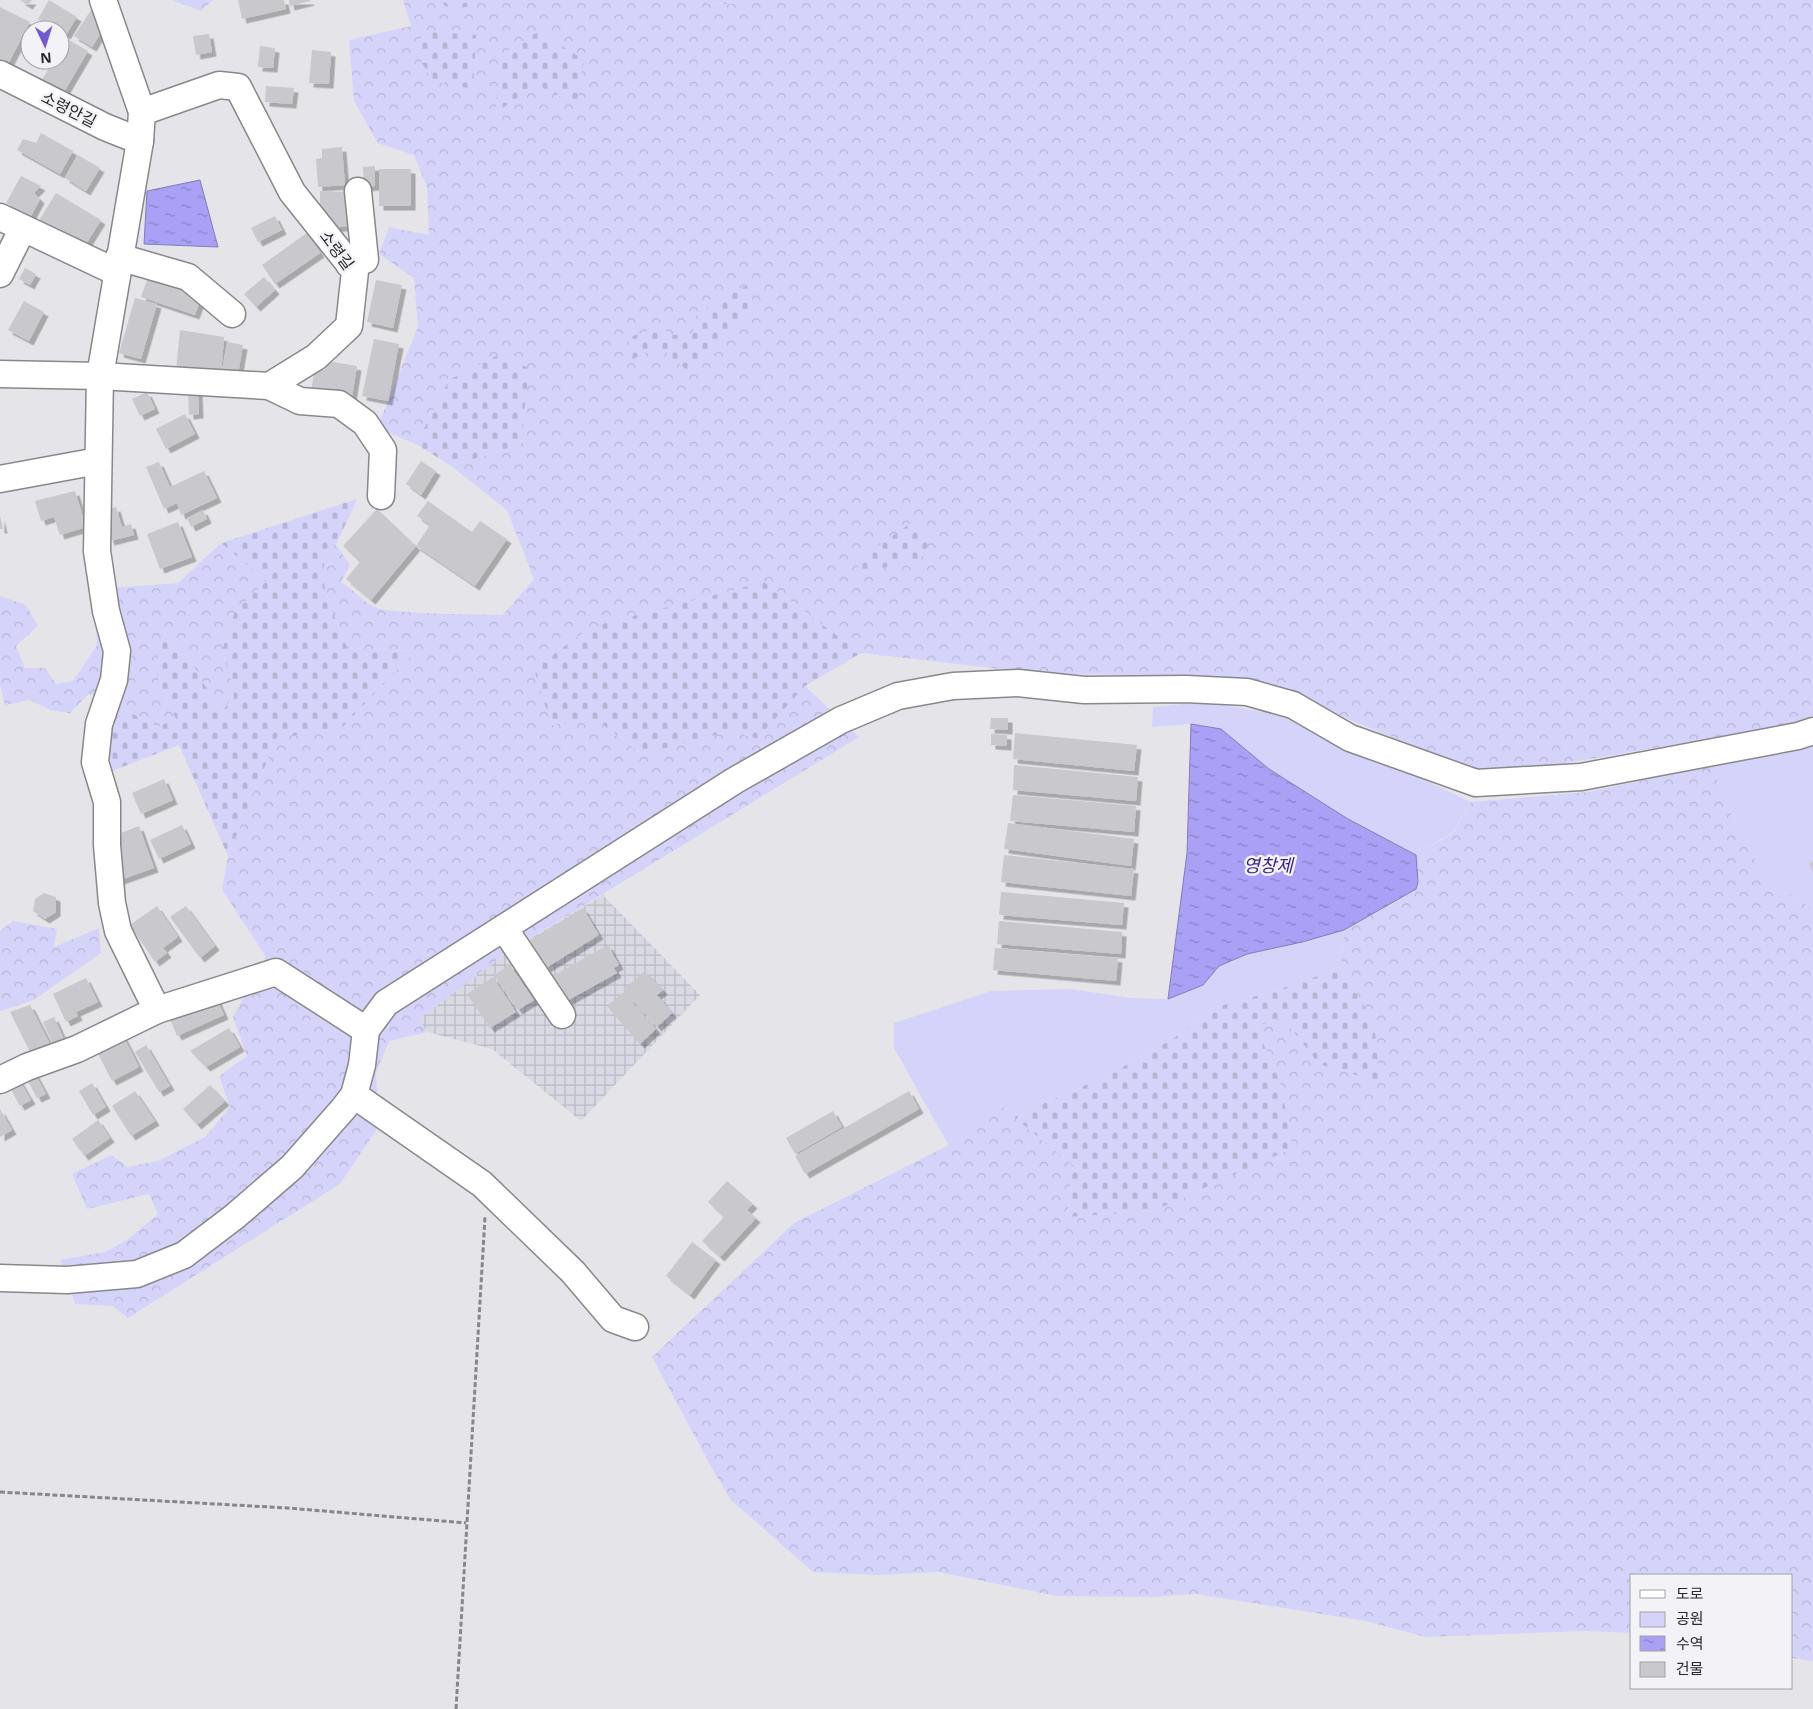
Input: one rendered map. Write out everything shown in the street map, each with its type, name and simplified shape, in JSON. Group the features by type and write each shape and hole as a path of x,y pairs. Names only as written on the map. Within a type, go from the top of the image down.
{"street":[{"path":"103,0 142,112 140,141 100,376 97,551 106,611 116,650 114,680 99,724 96,762 106,802 107,845 112,903 118,931 157,1010"},
{"name":"소령안길","path":"0,74 105,127 140,141"},
{"name":"소령길","path":"142,112 218,85 238,87 292,192 355,271 349,326 316,357 269,386"},
{"path":"349,264 365,260 358,191"},
{"path":"0,274 11,224 118,265 188,277 232,314"},
{"path":"0,374 100,376 269,386 300,400 339,404 365,423 383,450 381,496"},
{"path":"0,479 98,461"},
{"path":"0,1278 67,1280 137,1274 184,1255 234,1217 292,1167 320,1138 354,1095 362,1065 366,1030 386,1003 734,781 841,720 898,696 953,686 1018,683 1084,690 1186,689 1247,692 1293,705 1350,738 1476,783 1581,777 1798,736 1813,731"},
{"path":"504,928 562,1014"},
{"path":"0,1080 27,1067 77,1049 157,1010 276,972 366,1030"},
{"path":"354,1095 487,1189 573,1272 613,1319 635,1327"}],"path":[{"path":"456,1709 487,1189"},
{"path":"0,1492 288,1508 466,1523"}],"shaded area":[{"path":"603,895 700,995 581,1121 492,1049 427,1032 419,1019 505,954"}],"green space":[{"path":"172,0 213,0 201,11"},
{"path":"403,0 693,0 693,3 738,4 741,0 1813,0 1813,718 1798,724 1554,765 1471,769 1348,719 1272,684 1150,675 1044,674 861,653 764,582 551,725 595,719 642,754 732,731 757,739 805,686 859,737 505,954 419,1019 427,1032 389,1041 376,1073 379,1126 340,1184 128,1318 113,1306 75,1304 60,1260 105,1252 127,1240 158,1214 149,1194 87,1209 72,1174 112,1155 127,1167 158,1161 205,1137 230,1107 219,1076 247,1056 233,1017 266,957 222,890 228,856 277,736 340,730 415,651 347,648 330,605 322,577 327,547 336,545 350,565 341,582 372,606 381,609 414,613 503,615 534,579 507,510 451,466 521,444 449,380 416,444 377,428 418,327 414,278 379,254 389,227 429,235 427,187 414,155 378,143 354,101 349,40 411,26"},
{"path":"438,0 488,0 452,11"},
{"path":"693,0 741,0 738,4 693,3"},
{"path":"423,31 476,35 473,89 432,81 416,51"},
{"path":"539,31 584,60 577,105 537,85 495,113 502,54"},
{"path":"753,284 752,309 730,337 689,372 658,346 626,363 630,337 659,327 674,335 693,334 697,315 731,291"},
{"path":"498,355 529,368 521,444 451,466 416,444 449,380"},
{"path":"357,499 336,545 327,547 322,577 330,605 347,648 415,651 340,730 277,737 228,856 179,745 107,773 115,704 157,727 176,719 160,686 155,666 163,629 174,649 191,662 221,712 234,697 230,675 222,651 235,611 267,581 221,543"},
{"path":"911,523 932,537 920,560 893,565 860,575 857,560"},
{"path":"221,543 268,581 235,611 222,651 230,675 234,696 221,712 191,662 174,649 164,630 160,686 176,719 157,727 115,704 89,694 70,713 50,710 30,700 5,705 0,685 0,596 26,605 38,626 16,646 25,668 45,668 56,684 73,681 97,645 95,589 178,583"},
{"path":"764,582 861,653 805,686 757,739 732,731 642,754 595,719 551,725 534,669 591,627"},
{"path":"1204,702 1288,716 1471,802 1453,832 1416,855 1348,819 1269,769 1221,729 1191,724 1152,727 1153,707"},
{"path":"1813,739 1813,909 1766,880 1722,796 1713,765"},
{"path":"1713,765 1722,796 1766,880 1813,909 1813,1661 1793,1658 1793,1574 1630,1574 1630,1633 1585,1631 1426,1637 1365,1621 1196,1594 1152,1597 1056,1596 939,1572 877,1575 813,1572 731,1500 652,1357 794,1223 959,1140 995,1101 1073,1165 1067,1217 1153,1211 1201,1188 1280,1082 1256,1027 1282,1017 1319,1064 1374,1023 1341,968 1344,930 1416,889 1416,855 1453,833 1471,802 1588,792"},
{"path":"13,921 57,929 54,947 99,928 101,953 34,1000 0,1011 0,931"},
{"path":"1344,930 1341,968 1274,991 1213,1008 1174,1038 1110,1074 1014,1117 995,1102 959,1140 949,1146 894,1048 894,1023 991,991 1070,989 1132,998 1168,999 1203,985 1219,966 1247,954 1302,942"},
{"path":"1341,968 1374,1023 1380,1082 1319,1064 1282,1017 1256,1027 1280,1082 1293,1148 1153,1211 1067,1217 1073,1165 1014,1117 1110,1074 1174,1038 1213,1008 1274,991"}],"water":[{"path":"200,180 218,247 144,244 147,191"},
{"name":"영창제","path":"1191,724 1221,729 1269,769 1348,819 1416,855 1418,882 1416,889 1344,930 1302,942 1247,954 1219,966 1203,985 1168,999 1187,853"}],"building":[{"path":"20,0 32,0 28,5"},
{"path":"49,0 77,17 70,28 70,20 38,19"},
{"path":"238,0 284,0 286,9 242,19"},
{"path":"289,0 310,0 310,1 290,6"},
{"path":"0,7 26,20 20,20 20,41 7,66 0,62"},
{"path":"93,7 105,26 92,47 74,36"},
{"path":"209,34 212,52 196,55 193,36"},
{"path":"70,41 88,51 64,92 42,80 48,70 70,70"},
{"path":"260,46 275,48 273,68 258,67"},
{"path":"312,50 331,52 329,84 309,83"},
{"path":"266,86 294,88 292,104 265,102"},
{"path":"41,133 73,151 60,174 17,150 23,139 36,143"},
{"path":"342,147 345,185 318,187 316,159 322,158 322,149"},
{"path":"78,155 100,168 86,191 65,178"},
{"path":"375,166 375,186 364,187 363,167"},
{"path":"379,169 411,169 411,206 379,206"},
{"path":"21,176 41,186 34,193 40,199 31,216 6,203"},
{"path":"320,191 350,192 350,226 332,228 320,210"},
{"path":"56,193 101,220 83,249 38,222"},
{"path":"275,216 282,230 258,242 251,228"},
{"path":"307,233 320,253 275,284 262,265"},
{"path":"25,268 36,274 30,285 19,279"},
{"path":"148,277 202,295 195,315 141,297"},
{"path":"264,277 275,290 256,307 244,294"},
{"path":"376,280 402,285 393,328 367,322"},
{"path":"135,298 157,304 141,359 119,353"},
{"path":"24,301 44,312 29,341 8,330"},
{"path":"180,330 224,337 221,375 176,370"},
{"path":"374,339 399,344 388,401 362,396"},
{"path":"227,342 243,345 238,374 222,371"},
{"path":"327,361 357,366 352,397 311,391 315,368 325,370"},
{"path":"188,389 198,389 199,414 189,415"},
{"path":"147,392 155,409 140,416 132,399"},
{"path":"185,414 195,434 166,449 156,429"},
{"path":"421,461 436,471 421,495 406,484"},
{"path":"159,462 170,487 204,471 217,498 181,515 177,503 164,509 146,467"},
{"path":"75,491 86,527 60,535 54,517 41,521 35,501"},
{"path":"428,501 472,532 480,521 507,539 475,586 416,546 430,525 417,516"},
{"path":"116,507 122,527 131,524 134,535 110,541 104,520 104,511"},
{"path":"377,509 416,546 371,600 346,579 360,562 343,546"},
{"path":"203,510 207,519 191,527 187,518"},
{"path":"0,516 3,529 0,529"},
{"path":"178,522 192,557 160,569 147,534"},
{"path":"991,718 1008,718 1008,730 990,729"},
{"path":"1015,733 1137,745 1134,771 1013,759"},
{"path":"991,734 1007,735 1007,746 991,745"},
{"path":"1014,765 1138,777 1136,801 1013,790"},
{"path":"164,779 173,800 141,814 132,793"},
{"path":"1013,795 1136,806 1134,832 1010,821"},
{"path":"1008,823 1134,839 1131,866 1004,849"},
{"path":"182,825 191,844 159,859 150,840"},
{"path":"139,826 154,868 117,881 113,836"},
{"path":"1004,855 1134,869 1131,896 1001,882"},
{"path":"1813,861 1813,873 1809,863"},
{"path":"1001,892 1124,903 1122,925 999,915"},
{"path":"44,893 56,897 56,912 45,919 33,911 35,899"},
{"path":"157,906 178,937 163,948 167,953 155,962 130,925"},
{"path":"186,906 215,946 200,958 170,917"},
{"path":"583,908 599,935 546,968 530,940"},
{"path":"999,921 1122,932 1121,954 997,944"},
{"path":"608,945 619,965 614,968 617,973 565,1002 551,977"},
{"path":"995,948 1118,958 1116,981 993,970"},
{"path":"510,965 534,1000 518,1010 494,975"},
{"path":"645,971 663,990 657,995 672,1013 657,1027 623,990"},
{"path":"493,977 516,1012 490,1028 467,994"},
{"path":"86,978 98,1002 76,1012 78,1016 66,1022 53,994"},
{"path":"624,992 656,1029 640,1044 607,1006"},
{"path":"216,997 224,1015 177,1036 169,1017"},
{"path":"30,1005 52,1048 33,1058 10,1012"},
{"path":"54,1017 65,1042 54,1047 43,1022"},
{"path":"229,1028 240,1047 206,1067 190,1051"},
{"path":"121,1032 139,1067 112,1081 94,1046"},
{"path":"146,1045 170,1086 159,1092 135,1052"},
{"path":"33,1070 46,1094 37,1098 24,1074"},
{"path":"18,1078 31,1100 20,1106 8,1084"},
{"path":"92,1083 106,1107 93,1115 79,1091"},
{"path":"210,1085 225,1101 197,1125 183,1109"},
{"path":"135,1091 155,1121 131,1136 112,1106"},
{"path":"909,1091 919,1109 805,1174 795,1156"},
{"path":"0,1109 12,1130 0,1137"},
{"path":"833,1111 842,1127 795,1154 786,1138"},
{"path":"98,1120 110,1138 84,1156 72,1139"},
{"path":"727,1181 753,1204 747,1210 756,1218 720,1257 702,1241 724,1217 708,1202"},
{"path":"692,1242 716,1260 690,1295 666,1276"}]}
